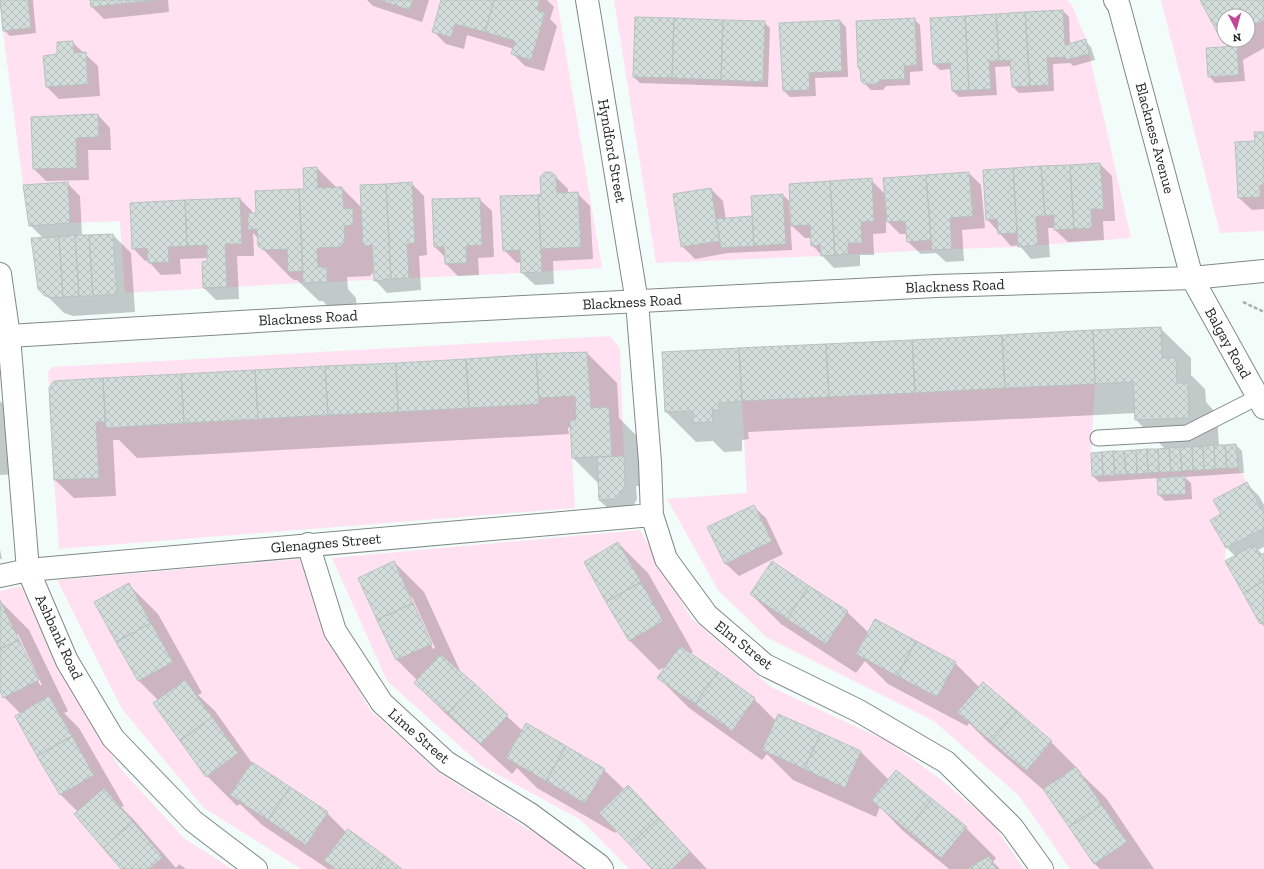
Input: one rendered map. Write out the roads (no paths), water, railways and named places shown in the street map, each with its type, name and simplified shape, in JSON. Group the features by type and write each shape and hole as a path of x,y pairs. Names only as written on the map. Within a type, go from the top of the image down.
{"street":[{"name":"Hyndford Street","path":"587,0 637,302"},
{"name":"Blackness Avenue","path":"1115,0 1122,14 1192,278"},
{"name":"Blackness Road","path":"5,337 308,318 936,286 1192,278 1264,271"},
{"name":"Ashbank Road","path":"0,274 28,570 67,661 112,738 193,821 256,869"},
{"name":"Balgay Road","path":"1192,278 1261,402"},
{"name":"Elm Street","path":"637,302 650,462 652,515 666,559 707,615 765,665 859,711 946,762 1012,827 1042,869"},
{"name":"Glenagnes Street","path":"0,576 28,570 308,544 652,515"},
{"name":"Lime Street","path":"308,544 335,631 382,703 446,762 530,814 599,865 602,869"}],"lane":[{"path":"1098,438 1187,433 1261,402"}]}
